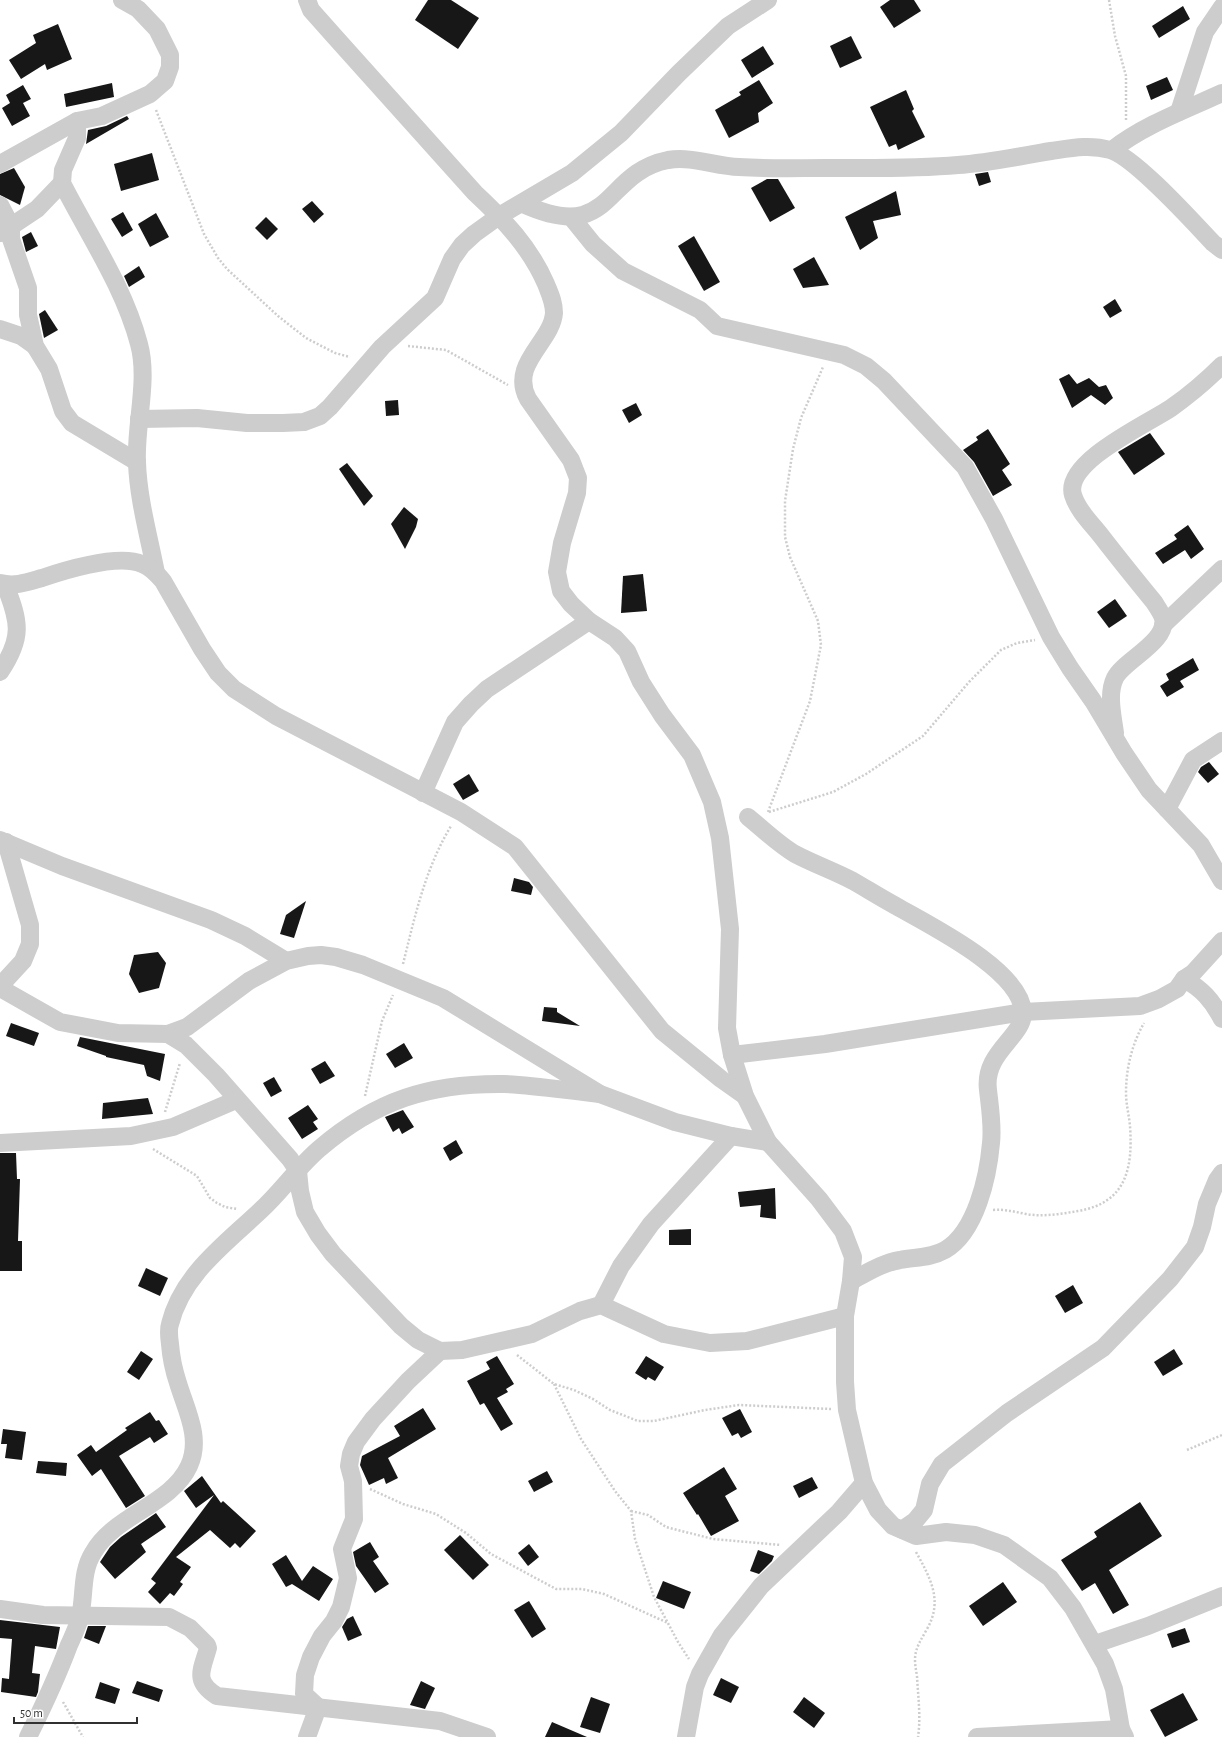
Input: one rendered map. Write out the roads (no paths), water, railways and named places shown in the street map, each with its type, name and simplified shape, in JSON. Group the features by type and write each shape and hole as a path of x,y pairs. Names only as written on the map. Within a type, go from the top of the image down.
{"street":[{"path":"0,164 77,121 102,116 150,94 165,81 170,67 170,55 157,29 138,9 122,0"},
{"path":"307,0 311,10 335,37 475,193 500,216 521,240 537,264 553,300 554,314 550,327 527,366 523,382 523,391 547,428 571,460 578,478 577,493 562,543 557,572 561,590 571,604 589,621 615,638 627,651 641,682 662,715 692,755 712,802 720,838 730,929 727,1028 732,1055 745,1096 768,1142 819,1199 843,1232 852,1257 851,1281 845,1316 845,1382 847,1410 864,1483 878,1510 893,1526 916,1536 946,1532 975,1535 1004,1545 1050,1578 1073,1608 1106,1664 1114,1689 1123,1733 977,1737"},
{"path":"139,420 197,418 247,423 304,422 320,416 330,407 382,347 435,298 452,258 462,245 474,234 500,216 523,204 572,173 621,133 679,73 728,26 768,0"},
{"path":"1179,112 1205,32 1222,7"},
{"path":"523,204 542,212 572,218 589,214 612,198 629,180 647,166 668,160 683,158 738,167 889,168 959,165 1088,146 1119,145 1179,112 1222,93"},
{"path":"77,121 77,138 63,170 62,183 105,263 127,310 140,345 142,382 137,462 156,573"},
{"path":"1119,145 1136,166 1218,247 1222,264"},
{"path":"6,230 37,209 62,183"},
{"path":"0,205 6,230 11,239 28,288 28,315 35,346 49,369 63,411 72,423 137,462"},
{"path":"572,218 592,244 623,271 700,310 717,326 831,351 866,366 884,381 965,467 994,519 1051,637 1149,790 1201,845 1222,881"},
{"path":"0,329 21,336 35,346"},
{"path":"1163,626 1162,617 1154,602 1086,517 1075,501 1072,487 1076,477 1084,466 1121,437 1171,408 1222,365"},
{"path":"0,672 9,659 16,644 17,631 16,616 3,584 18,585 85,565 116,561 141,563 156,573 163,581 202,649 218,673 234,689 276,716 461,812 515,847 662,1031 721,1080 745,1096"},
{"path":"1116,738 1112,688 1115,678 1148,647 1163,626 1222,569"},
{"path":"423,793 455,722 471,704 487,689 589,621"},
{"path":"1167,809 1193,760 1222,741"},
{"path":"748,817 795,853 853,881 961,944 981,958 1009,983 1016,993 1023,1012 1021,1021 1000,1050 990,1067 987,1081 991,1116 991,1143 977,1209 967,1228 957,1240 944,1250 926,1257 900,1260 882,1265 851,1281"},
{"path":"3,841 30,925 30,944 23,961 0,987 60,1022 118,1033 168,1034 186,1027 249,981 286,961 308,956 321,955 336,957 364,965 443,998 600,1094 675,1122 731,1136 768,1142"},
{"path":"3,841 62,866 211,920 246,936 286,961"},
{"path":"732,1055 825,1044 1023,1012 1140,1006 1159,999 1178,989 1184,979 1193,973 1222,941"},
{"path":"1184,979 1204,992 1211,1000 1222,1019"},
{"path":"168,1034 186,1045 216,1075 298,1171 300,1191 305,1212 318,1234 333,1254 401,1326 418,1340 440,1351 462,1350 532,1334 580,1311 601,1305 664,1334 710,1343 747,1341 845,1316"},
{"path":"28,1737 54,1686 80,1616 83,1582 92,1553 110,1531 175,1486 190,1466 195,1441 190,1414 178,1383 171,1357 169,1326 177,1306 190,1282 209,1258 279,1194 318,1150 360,1118 390,1103 423,1091 461,1086 506,1084 600,1094"},
{"path":"0,1143 131,1136 148,1133 173,1127 236,1100"},
{"path":"601,1305 621,1266 651,1224 731,1136"},
{"path":"902,1530 915,1522 924,1510 930,1484 942,1464 1007,1413 1103,1348 1170,1279 1195,1247 1202,1227 1207,1204 1217,1180 1222,1173"},
{"path":"318,1707 304,1694 305,1675 311,1657 322,1636 334,1621 341,1607 348,1578 342,1549 354,1519 353,1481 350,1466 351,1454 356,1442 373,1419 408,1381 440,1351"},
{"path":"686,1737 689,1713 700,1674 722,1635 761,1586 840,1512 864,1483"},
{"path":"1095,1644 1148,1626 1222,1596"},
{"path":"0,1609 43,1615 169,1617 190,1628 207,1644 208,1648 200,1673 202,1682 207,1690 217,1696 440,1721 487,1737"},
{"path":"307,1737 318,1707"}]}
